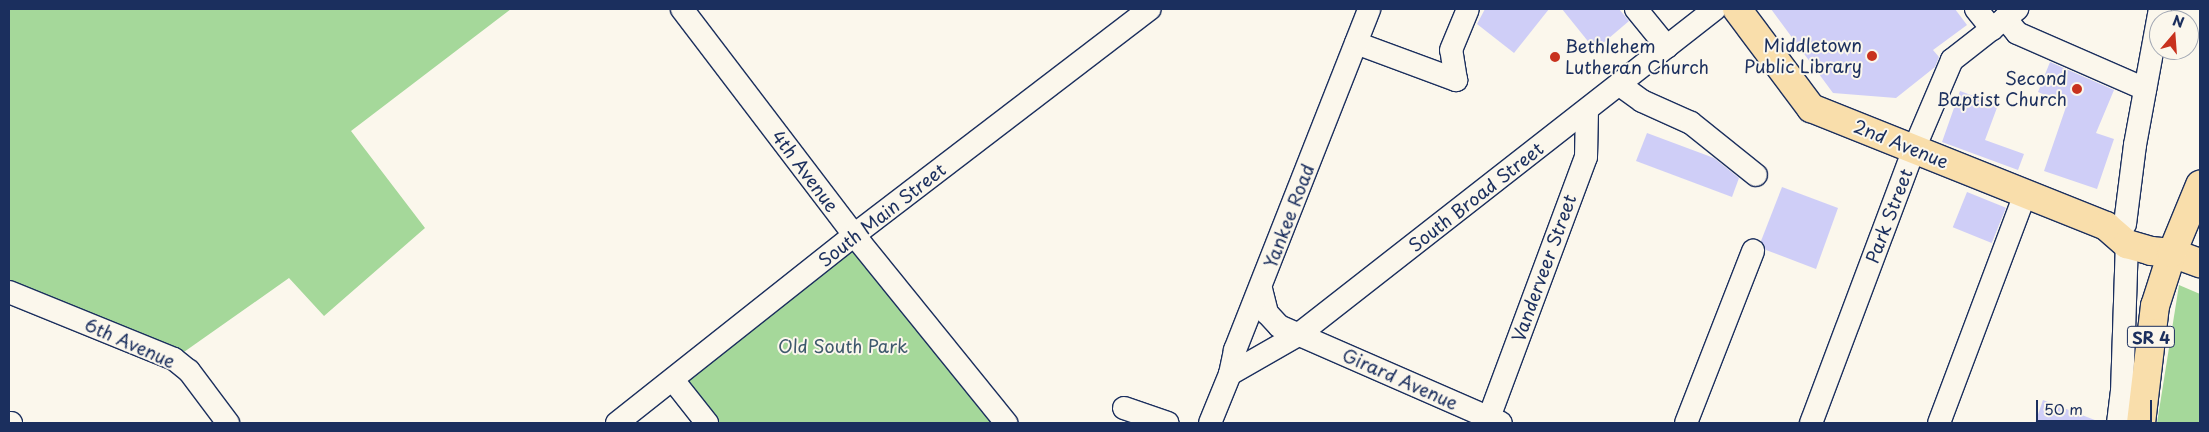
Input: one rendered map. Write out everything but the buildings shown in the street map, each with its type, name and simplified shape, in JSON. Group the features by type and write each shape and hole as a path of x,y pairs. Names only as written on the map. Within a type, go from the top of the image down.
{"main road":[{"name":"2nd Avenue","path":"1737,9 1811,108 2120,231 2157,239 2172,253 2200,263"},
{"name":"SR 4","path":"2136,421 2154,306 2172,253 2200,185"}],"street":[{"name":"4th Avenue","path":"682,9 854,236 1006,423"},
{"name":"South Main Street","path":"617,423 854,236 1150,9"},
{"name":"Yankee Road","path":"1210,423 1230,374 1235,350 1261,289 1369,9"},
{"path":"1356,43 1456,80 1451,50 1468,9"},
{"path":"1636,9 1667,47"},
{"path":"1976,9 2005,19 2017,33 2145,89"},
{"path":"2136,421 2122,392 2120,231 2160,9"},
{"name":"South Broad Street","path":"1230,374 1298,335 1620,85 1667,47 1700,13"},
{"name":"Park Street","path":"1811,423 1914,149 1952,60 2005,19"},
{"path":"1620,85 1642,101 1691,124 1756,175"},
{"name":"Vanderveer Street","path":"1493,422 1586,157 1587,111"},
{"path":"1939,423 2024,194"},
{"path":"1686,423 1753,251"},
{"name":"Girard Avenue","path":"1261,289 1267,313 1279,326 1493,422"},
{"name":"6th Avenue","path":"9,292 174,359 188,371 228,423"},
{"path":"673,380 707,423"},
{"path":"1124,408 1168,423"}],"green space":[{"path":"9,9 511,9 351,131 425,228 324,316 289,278 174,359 9,292"},
{"name":"Old South Park","path":"854,235 1006,423 707,423 673,380"},
{"path":"2179,285 2200,294 2200,423 2157,423"}],"place":[{"name":"Middletown Public Library","path":"1872,56"},
{"name":"Bethlehem Lutheran Church","path":"1555,57"},
{"name":"Second Baptist Church","path":"2077,89"}]}
